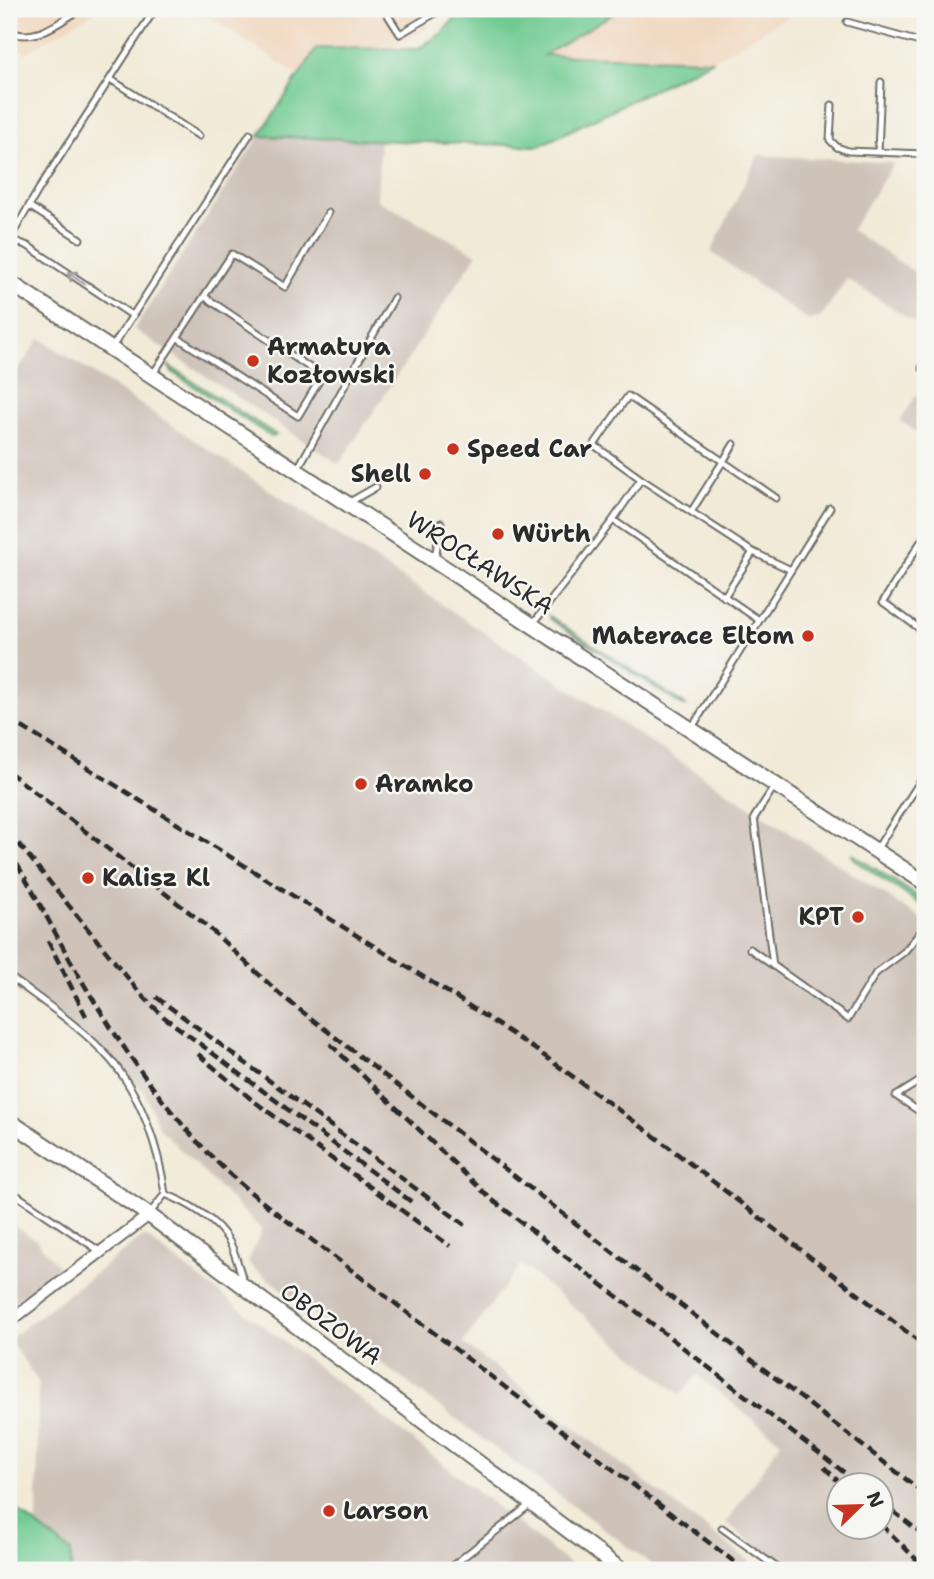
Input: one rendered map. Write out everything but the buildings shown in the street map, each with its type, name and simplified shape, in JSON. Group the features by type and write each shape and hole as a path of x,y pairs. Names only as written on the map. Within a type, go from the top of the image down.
{"street":[{"name":"WROCŁAWSKA","path":"9,282 925,883"},
{"name":"OBOZOWA","path":"9,1121 149,1216 621,1570"},
{"path":"9,1322 149,1216"}],"lane":[{"path":"9,31 23,36 37,34 81,9"},
{"path":"133,316 28,246 9,239 155,9"},
{"path":"384,9 400,34 443,9"},
{"path":"846,22 916,41 925,35"},
{"path":"110,79 199,136"},
{"path":"878,152 881,82"},
{"path":"832,105 830,140 837,147 848,151 925,154"},
{"path":"111,349 250,134"},
{"path":"29,206 80,239"},
{"path":"152,376 232,254 285,287 328,213"},
{"path":"178,338 298,415 322,376 205,297"},
{"path":"296,470 394,298"},
{"path":"776,498 628,396 594,445 753,552 791,570"},
{"path":"691,512 734,444"},
{"path":"532,625 641,479"},
{"path":"347,504 376,487"},
{"path":"691,729 830,508"},
{"path":"613,520 759,621"},
{"path":"435,561 441,523"},
{"path":"924,630 883,602 925,535"},
{"path":"724,597 753,552"},
{"path":"876,850 925,774"},
{"path":"773,966 754,818 776,785"},
{"path":"750,949 848,1019 876,973 904,953 925,927"},
{"path":"9,976 99,1048 118,1070 131,1091 152,1140 164,1194 149,1216"},
{"path":"925,1078 896,1096 925,1115"},
{"path":"9,1190 101,1252"},
{"path":"164,1194 189,1206 224,1233 233,1250 245,1288"},
{"path":"447,1570 532,1503"},
{"path":"722,1528 780,1570"}],"shaded area":[{"path":"9,9 100,9 25,53 9,43"},
{"path":"197,9 417,9 428,27 393,48 318,46 298,75"},
{"path":"621,9 800,9 713,60 543,55"},
{"path":"259,136 380,140 377,200 477,254 339,464 134,329"},
{"path":"758,155 894,163 851,230 925,279 925,329 847,279 820,318 808,320 711,252"},
{"path":"40,338 925,921 925,1570 788,1570 726,1523 781,1442 697,1375 681,1395 521,1264 463,1343 761,1570 659,1570 252,1267 248,1262 262,1230 159,1128 144,1091 9,984 9,383"},
{"path":"925,382 925,437 900,421"},
{"path":"9,1223 35,1239 60,1268 9,1307"},
{"path":"144,1236 369,1406 577,1570 71,1570 71,1552 37,1525 38,1381 9,1339"}],"green space":[{"path":"463,9 621,9 544,55 713,60 539,146 259,136 317,48 417,49 442,33"},
{"path":"169,366 276,435 272,437 172,372"},
{"path":"549,616 687,706 683,706"},
{"path":"851,853 920,898 923,906 856,861"},
{"path":"9,1504 71,1552 71,1570 9,1570"}],"railway":[{"path":"9,719 454,996 539,1052 657,1138 925,1346"},
{"path":"9,772 207,926 282,996 925,1494"},
{"path":"9,832 140,993 164,1017 413,1203"},
{"path":"9,851 78,974 117,1036 164,1102 217,1162 273,1210 745,1570"},
{"path":"48,941 86,1016"},
{"path":"156,997 465,1225"},
{"path":"330,1044 490,1198 841,1470"},
{"path":"198,1054 251,1099 450,1246"},
{"path":"824,1467 827,1470"},
{"path":"895,1513 925,1536"},
{"path":"895,1538 925,1568"}],"place":[{"name":"Armatura Kozłowski","path":"253,361"},
{"name":"Speed Car","path":"453,449"},
{"name":"Shell","path":"425,474"},
{"name":"Würth","path":"498,534"},
{"name":"Materace Eltom","path":"808,636"},
{"name":"Aramko","path":"361,784"},
{"name":"Kalisz Kl","path":"88,878"},
{"name":"KPT","path":"858,917"},
{"name":"Larson","path":"329,1511"}]}
